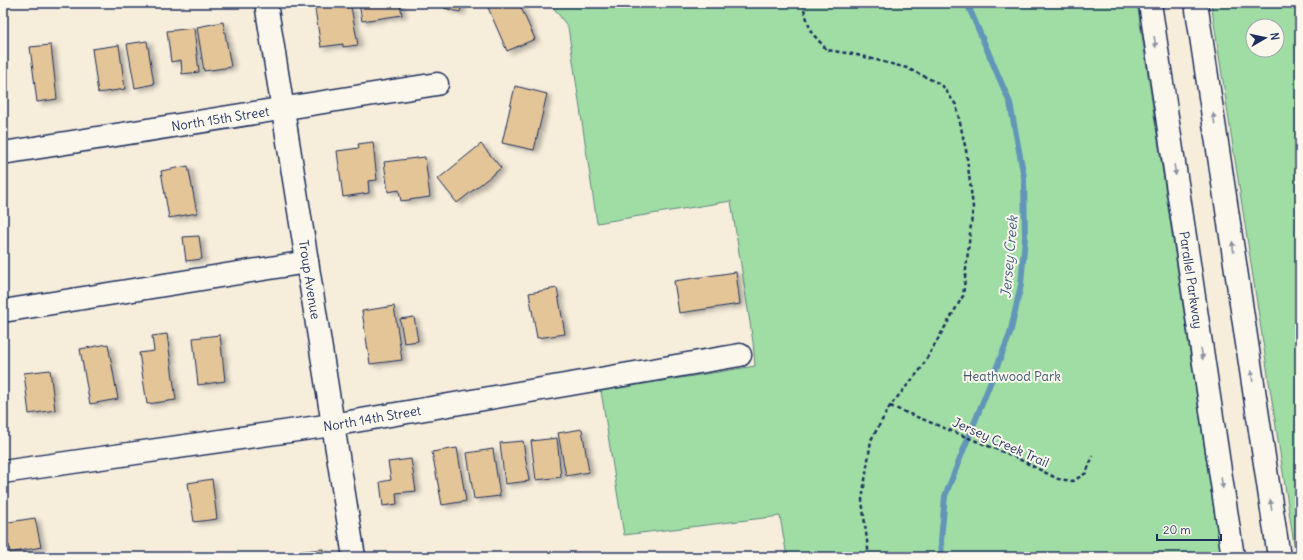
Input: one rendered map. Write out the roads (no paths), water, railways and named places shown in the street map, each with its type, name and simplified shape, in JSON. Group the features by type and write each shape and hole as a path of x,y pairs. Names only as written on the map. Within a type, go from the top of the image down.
{"street":[{"name":"Troup Avenue","path":"266,3 354,557"},
{"name":"Parallel Parkway","path":"1150,3 1233,557"},
{"path":"1196,3 1279,557"},
{"name":"North 15th Street","path":"3,153 282,110 437,84"},
{"path":"3,311 307,262"},
{"name":"North 14th Street","path":"3,472 332,425 740,355"}],"waterway":[{"name":"Jersey Creek","path":"942,557 941,541 945,496 1010,334 1021,285 1025,237 1024,177 1010,103 967,3"}],"park label":[{"name":"Heathwood Park","path":"1012,376"}]}
